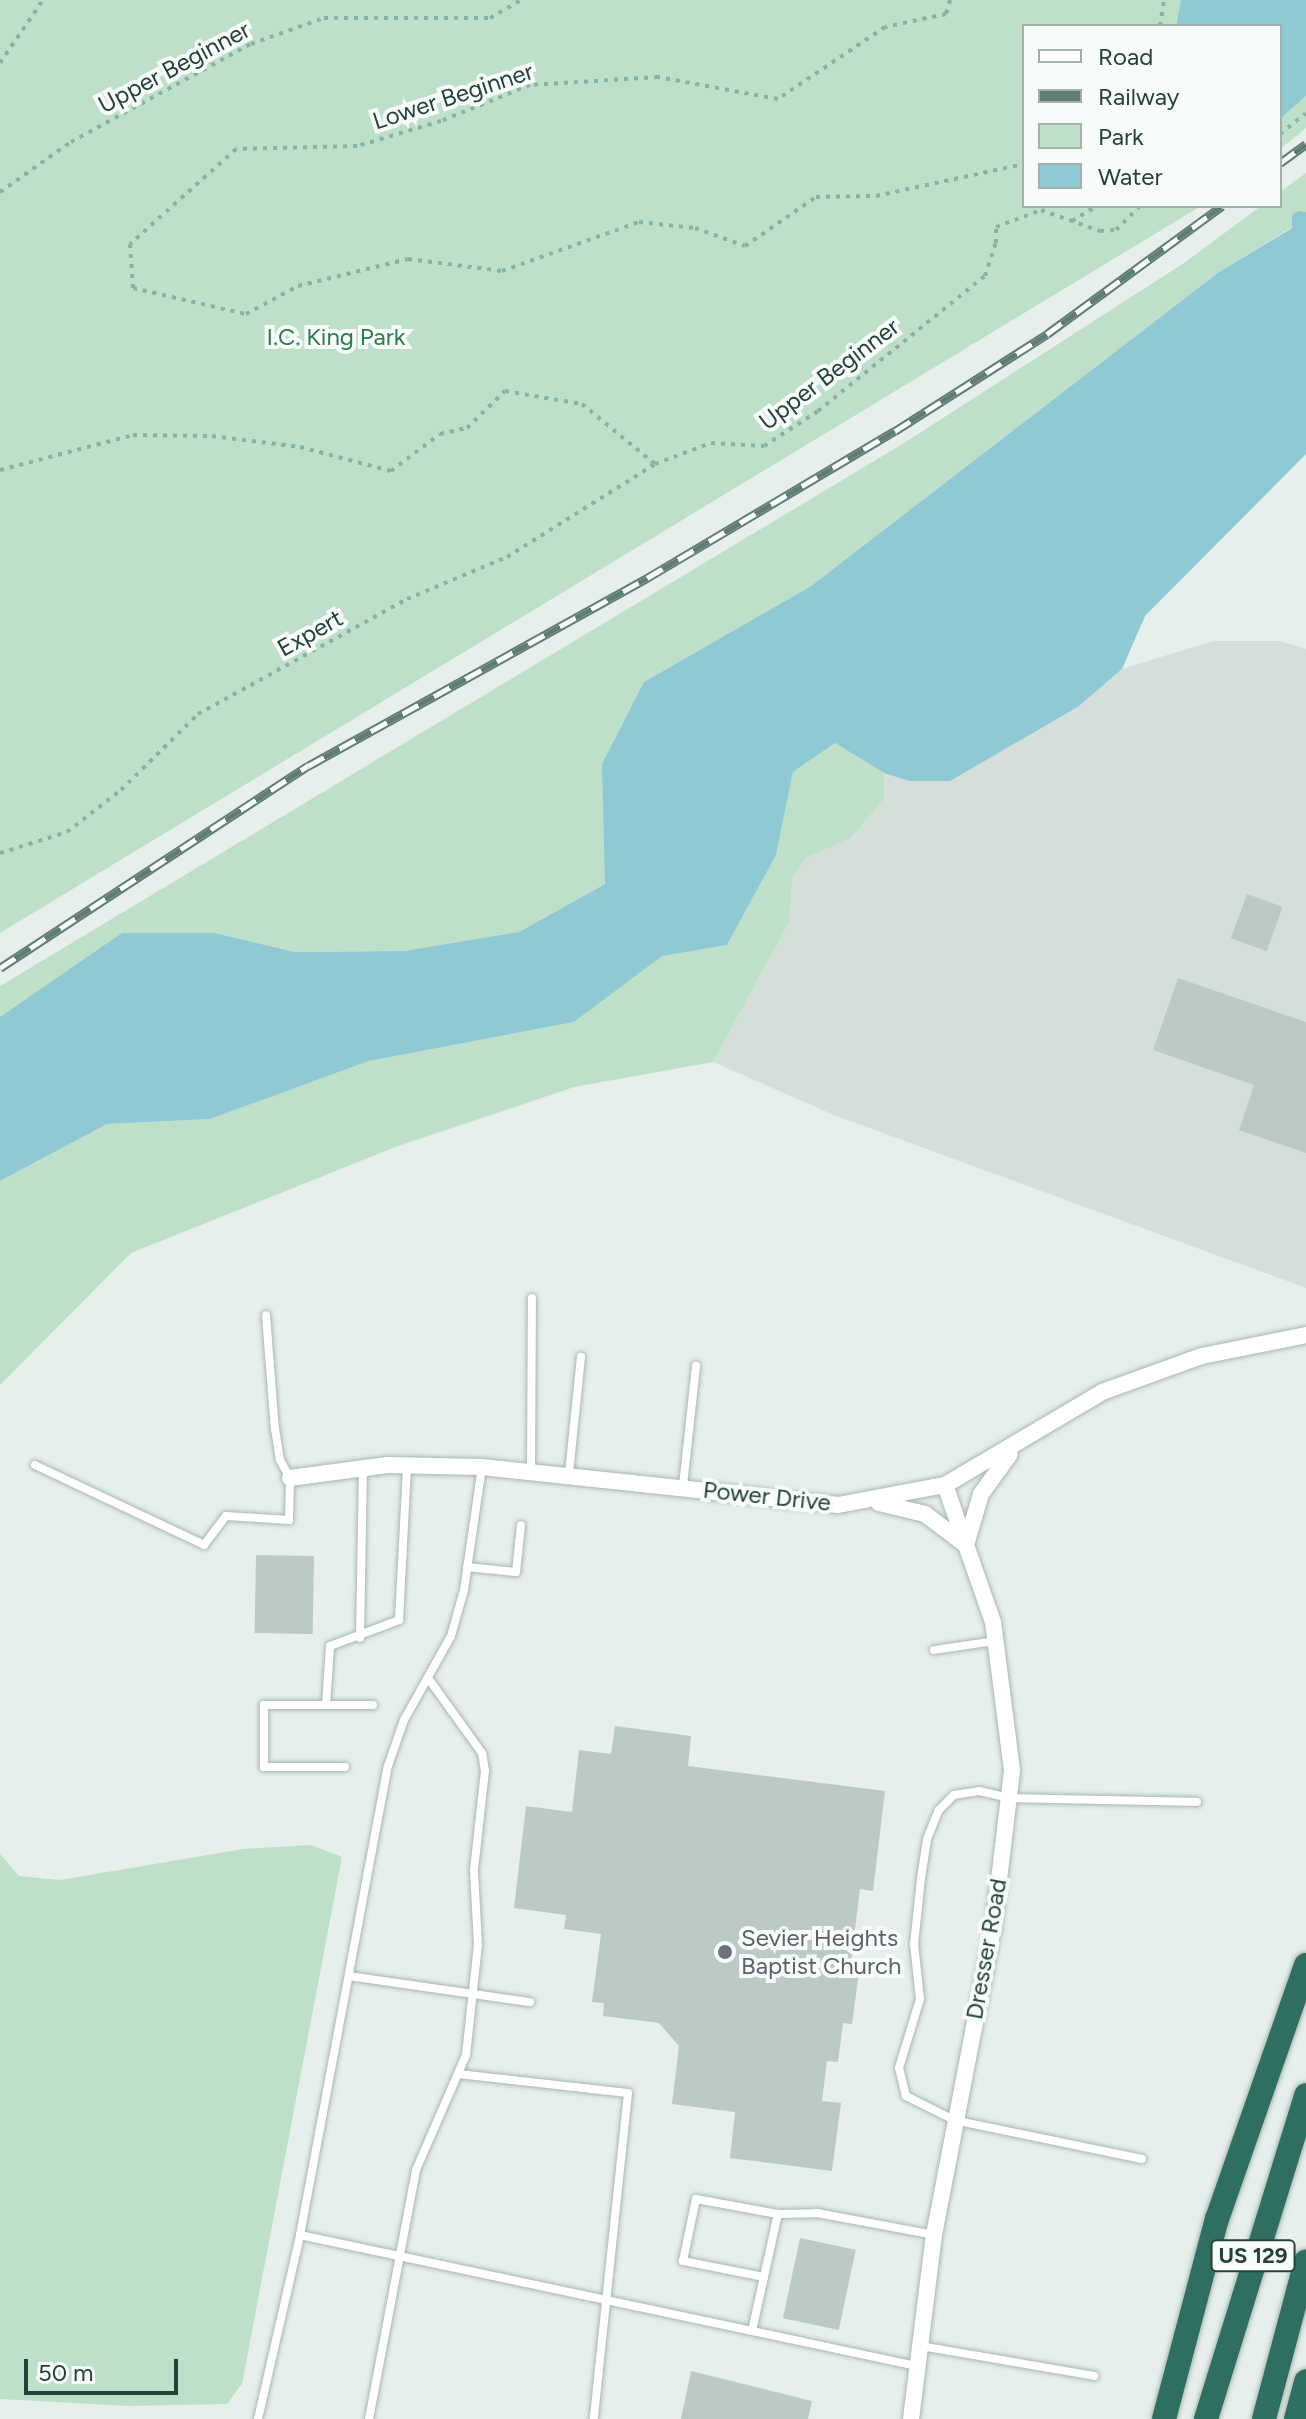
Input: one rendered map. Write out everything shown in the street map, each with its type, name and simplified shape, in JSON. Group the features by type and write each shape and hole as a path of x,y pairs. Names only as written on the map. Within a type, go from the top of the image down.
{"highway":[{"path":"1164,2419 1217,2219 1306,1965"},
{"name":"US 129","path":"1206,2419 1306,2095"},
{"name":"US 129","path":"1264,2419 1306,2261"},
{"path":"1296,2419 1306,2381"}],"street":[{"name":"Power Drive","path":"290,1478 407,1465 482,1467 569,1473 838,1505 945,1485 1016,1446 1102,1392 1202,1356 1306,1335"},
{"path":"858,1501 910,1508 966,1545 981,1494 1016,1446"},
{"name":"Dresser Road","path":"911,2419 934,2235 993,1930 1012,1770 995,1641 945,1485"}],"lane":[{"path":"531,1471 532,1298"},
{"path":"35,1465 204,1545 226,1516 289,1520 290,1478 280,1460 275,1430 266,1315"},
{"path":"569,1473 581,1357"},
{"path":"683,1486 696,1366"},
{"path":"326,1705 330,1646 360,1638 399,1620 407,1465"},
{"path":"258,2419 300,2235 388,1766 451,1636 467,1567 482,1467"},
{"path":"360,1638 363,1468"},
{"path":"467,1567 516,1572 521,1525"},
{"path":"934,1650 995,1641"},
{"path":"369,2419 397,2256 416,2170 466,2055 478,1945 474,1870 485,1771 482,1753 428,1678"},
{"path":"345,1767 264,1767 264,1705 373,1705"},
{"path":"1142,2159 954,2120 917,2104 900,2082 899,2068 920,1999 914,1944 927,1839 939,1810 954,1795 979,1791 1009,1798 1197,1802"},
{"path":"349,1976 530,2002"},
{"path":"458,2074 628,2093 604,2299 594,2419"},
{"path":"764,2277 683,2261 696,2199 778,2214 817,2213 934,2235"},
{"path":"752,2331 778,2214"},
{"path":"300,2235 918,2366"},
{"path":"921,2346 1094,2376"}],"path":[{"path":"0,63 43,0"},
{"name":"Upper Beginner","path":"0,192 71,142 251,44 324,18 490,18 521,0"},
{"name":"Lower Beginner","path":"950,0 946,14 885,27 778,99 658,77 530,85 357,146 236,149 130,244 133,288 246,314 298,286 408,259 502,271 639,222 695,228 745,246 816,197 876,196 1022,164"},
{"path":"1160,24 1164,0"},
{"path":"1282,132 1306,113"},
{"path":"1072,221 1094,208"},
{"name":"Upper Beginner","path":"655,464 711,443 764,446 818,411 985,276 996,243 996,227 1041,210 1100,231 1116,230 1138,208"},
{"path":"0,470 133,435 212,436 300,447 391,471 440,434 467,428 505,391 582,404 655,464"},
{"name":"Expert","path":"0,853 67,832 121,790 198,714 407,599 507,557 655,464"}],"shaded area":[{"path":"1213,641 1280,641 1306,649 1306,1288 834,1115 713,1062 789,922 793,876 806,858 851,838 884,799 884,773 909,781 1079,706 1122,669"}],"green space":[{"name":"I.C. King Park","path":"0,0 1181,0 1176,24 1022,24 1022,208 1198,208 0,933"},
{"path":"1306,96 1306,128 1282,147 1282,117"},
{"path":"1306,173 1306,212 1299,211 1292,227 1219,272 811,586 644,682 605,843 605,884 519,932 404,951 295,952 215,933 28,998 0,1017 0,986 904,443 1184,263 1258,208 1282,208 1282,191"},
{"path":"835,743 884,773 884,799 851,838 806,858 793,876 789,922 713,1062 574,1087 398,1146 131,1253 0,1385 0,1181 107,1124 210,1119 369,1061 574,1022 662,955 727,945 776,855 793,772"},
{"path":"311,1845 342,1857 242,2384 227,2404 129,2406 0,2399 0,1854 19,1876 60,1880 243,1849"}],"water":[{"path":"1181,0 1306,0 1306,96 1282,117 1282,24 1176,24"},
{"path":"1299,211 1306,212 1306,454 1145,616 1122,669 1079,706 950,781 909,781 884,773 835,743 793,772 776,855 727,945 662,956 574,1022 369,1061 210,1119 107,1124 0,1181 0,1017 122,933 215,933 295,952 404,951 519,932 605,884 602,764 644,682 811,586 1219,272 1292,228 1292,215"}],"building":[{"path":"1247,894 1283,907 1267,951 1231,938"},
{"path":"1178,978 1306,1022 1306,1153 1239,1130 1254,1085 1153,1050"},
{"path":"256,1555 314,1556 313,1634 255,1633"},
{"name":"Sevier Heights Baptist Church","path":"615,1726 691,1736 688,1766 885,1791 873,1891 860,1889 850,1970 859,1972 852,2024 843,2023 838,2062 827,2061 822,2101 841,2103 832,2171 730,2158 735,2112 672,2104 679,2046 659,2023 603,2016 604,2003 592,2002 601,1934 564,1929 566,1915 514,1908 526,1806 572,1812 579,1750 611,1754"},
{"path":"800,2238 856,2250 839,2330 783,2318"},
{"path":"691,2371 812,2401 808,2419 681,2419"}],"railway":[{"path":"1282,162 1306,144"},
{"path":"0,968 308,766 647,578 895,431 1047,334 1219,208"}],"place":[{"name":"Sevier Heights Baptist Church","path":"725,1952"}]}
